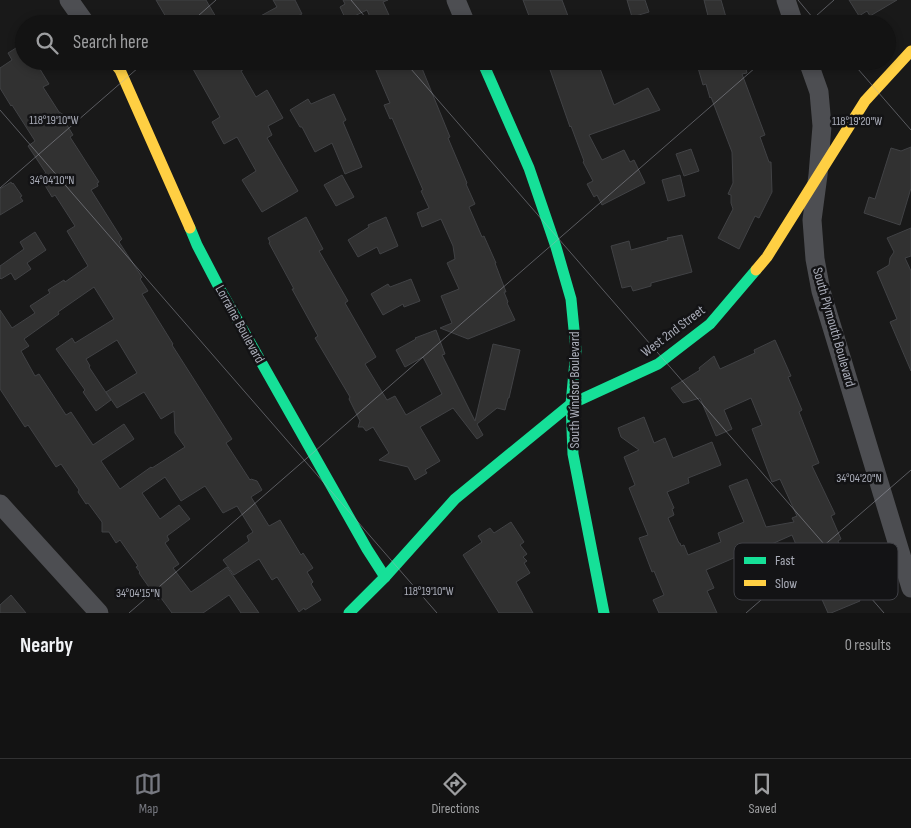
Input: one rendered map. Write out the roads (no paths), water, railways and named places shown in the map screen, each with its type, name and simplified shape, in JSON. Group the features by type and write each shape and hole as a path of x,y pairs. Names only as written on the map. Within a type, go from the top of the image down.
{"street":[{"path":"69,0 80,15"},
{"path":"456,0 462,15"},
{"path":"786,0 791,15"},
{"name":"West 2nd Street","path":"896,68 911,52"},
{"name":"Lorraine Boulevard","path":"120,70 197,245 221,291 367,549 385,577"},
{"name":"South Windsor Boulevard","path":"486,70 529,168 556,247 571,300 576,350 571,404 573,454 604,613"},
{"name":"South Plymouth Boulevard","path":"811,70 819,92 822,126 812,220 815,259 821,291 897,543"},
{"name":"West 2nd Street","path":"350,613 455,499 536,432 571,404 658,364 710,324 767,257 865,101 894,70"},
{"path":"0,504 99,613"},
{"name":"South Plymouth Boulevard","path":"898,545 911,588"}]}
